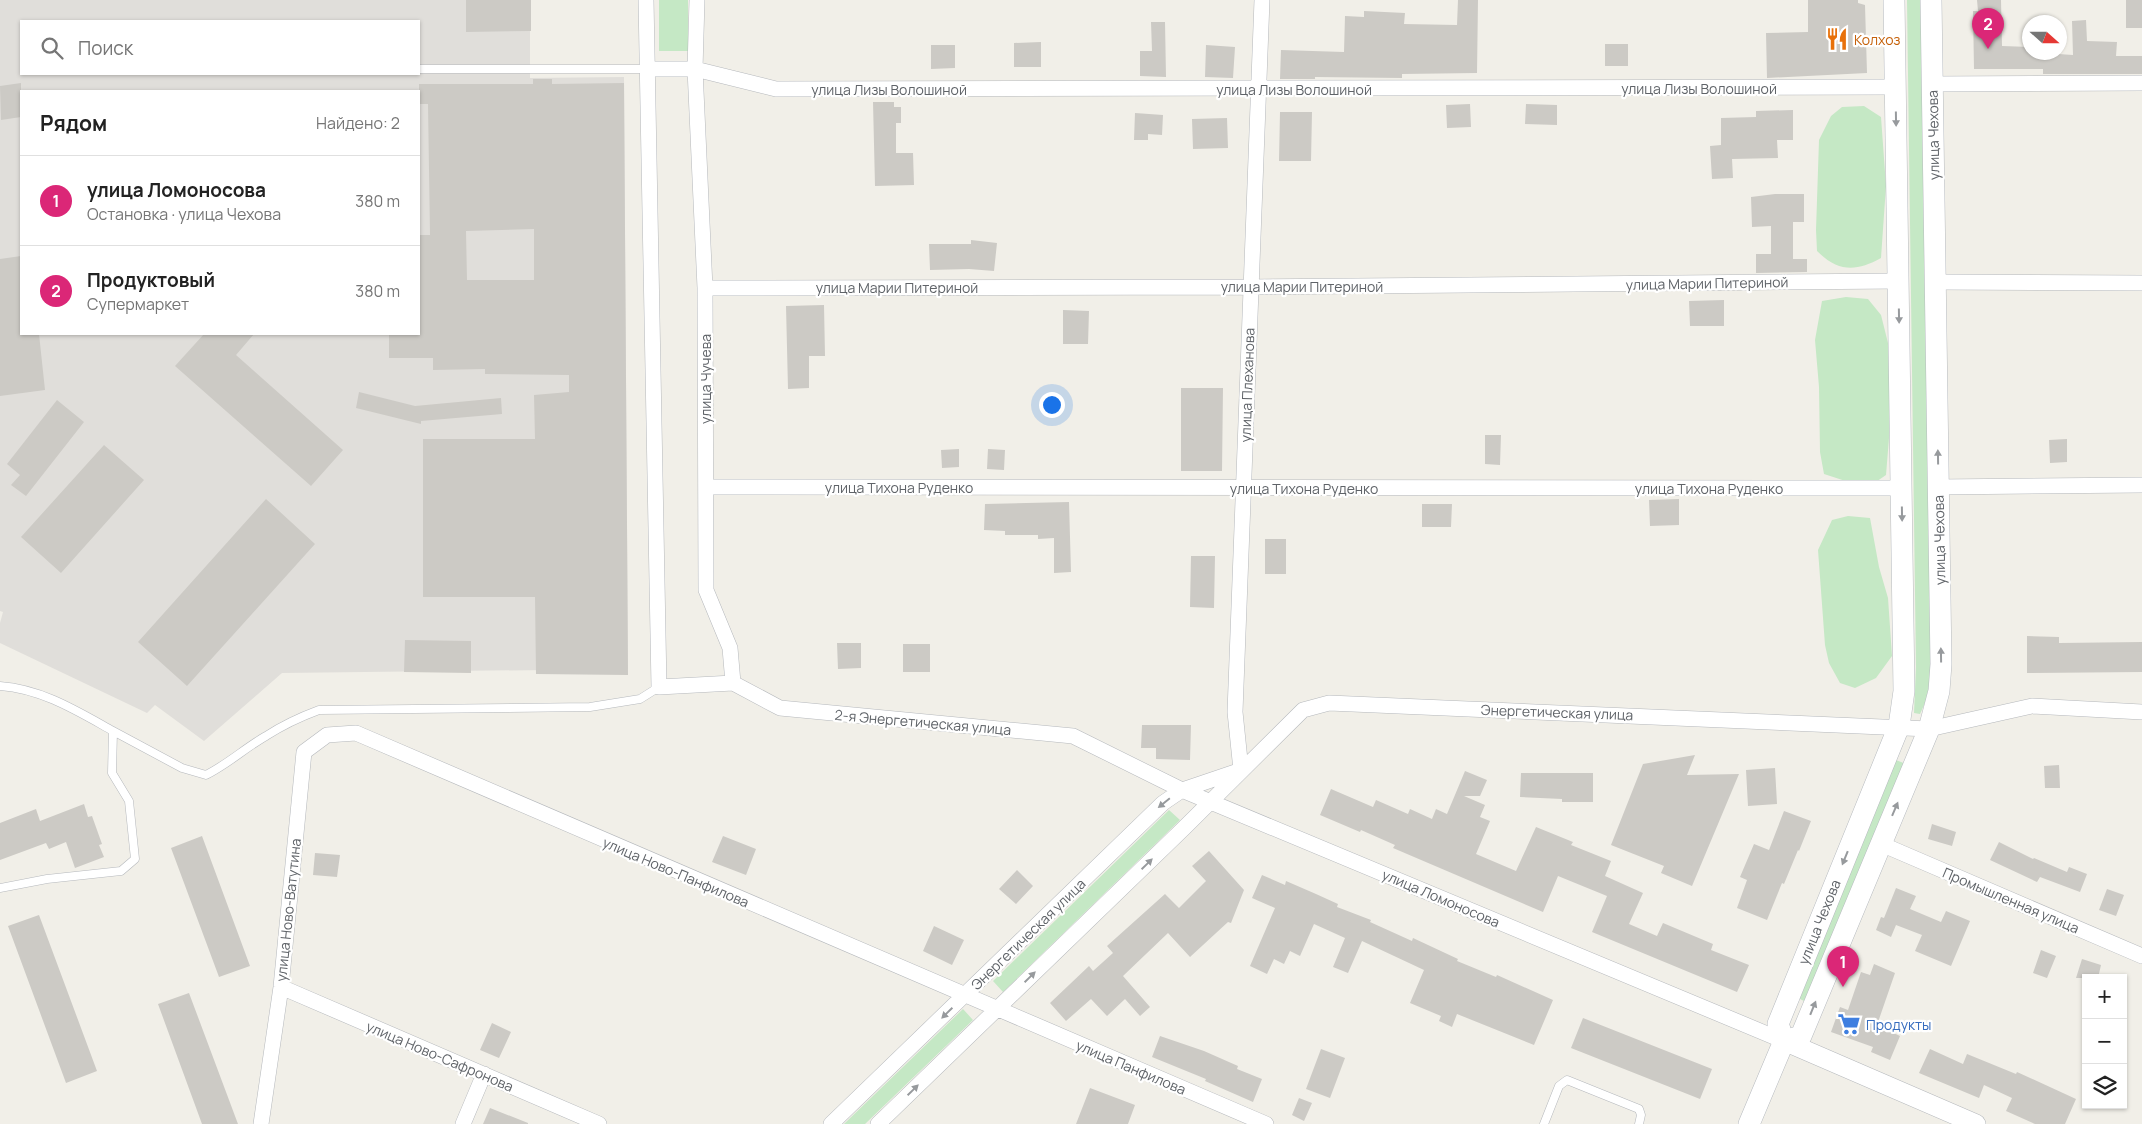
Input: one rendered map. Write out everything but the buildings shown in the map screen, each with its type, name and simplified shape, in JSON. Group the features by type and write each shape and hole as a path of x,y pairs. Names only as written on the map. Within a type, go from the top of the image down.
{"main road":[{"name":"улица Чехова","path":"1894,0 1904,691 1898,726 1778,1024 1784,1042 1801,1036 1929,729 1939,690 1941,664 1931,0"},
{"path":"1749,1124 1784,1042"}],"street":[{"path":"646,0 659,687 733,683"},
{"name":"улица Чучева","path":"697,0 695,69 705,288 706,590 730,648 733,683"},
{"name":"улица Плеханова","path":"1240,770 1235,712 1262,0"},
{"path":"646,69 695,69"},
{"name":"улица Лизы Волошиной","path":"695,69 776,89 1258,90 1896,87"},
{"path":"1932,84 2142,83"},
{"name":"улица Марии Питериной","path":"705,288 1251,287 1899,281"},
{"path":"1935,282 2142,283"},
{"path":"1938,487 2142,485"},
{"name":"улица Тихона Руденко","path":"706,487 1902,488"},
{"name":"2-я Энергетическая улица","path":"733,683 780,708 1074,736 1182,790"},
{"name":"Энергетическая улица","path":"878,1124 1303,710 1329,703 1898,726 1929,729"},
{"path":"1929,729 2032,706 2142,712"},
{"name":"улица Ново-Ватутина","path":"261,1124 281,987 304,752 327,735 356,733"},
{"name":"улица Ново-Панфилова","path":"356,733 997,1010"},
{"name":"Энергетическая улица","path":"832,1124 1163,803 1182,790 1240,770"},
{"name":"улица Ломоносова","path":"1182,790 1976,1124"},
{"name":"Промышленная улица","path":"1880,844 2142,956"},
{"name":"улица Ново-Сафронова","path":"281,987 599,1124"},
{"name":"улица Панфилова","path":"997,1010 1266,1124"},
{"path":"463,1124 484,1074"}],"lane":[{"path":"420,69 646,69"},
{"path":"0,686 22,688 72,708 182,768 206,775 224,766 264,736 293,720 319,710 590,707 640,699 659,687"},
{"path":"0,888 47,879 121,871 136,859 129,801 112,773 113,731"},
{"path":"1544,1124 1559,1086 1567,1080 1639,1109 1642,1115 1639,1124"}],"shaded area":[{"path":"0,0 530,0 530,78 624,77 628,669 282,673 204,741 155,705 147,713 0,643 0,623 3,612 0,611"}],"green space":[{"path":"659,0 688,0 688,51 659,51"},
{"path":"1907,0 1923,0 1932,667 1929,694 1920,714 1914,713 1916,667"},
{"path":"1864,106 1881,117 1886,186 1881,258 1863,266 1848,268 1832,263 1817,251 1819,140 1831,116 1842,107"},
{"path":"1846,297 1868,299 1881,315 1888,343 1893,389 1886,475 1867,488 1824,474 1820,452 1819,387 1815,340 1822,301"},
{"path":"1848,516 1870,518 1879,567 1888,598 1892,656 1876,678 1855,688 1840,683 1829,663 1825,645 1818,550 1832,520"},
{"path":"1896,760 1906,764 1806,1002 1796,997"},
{"path":"1169,810 1180,820 1003,992 993,981"},
{"path":"963,1009 973,1020 865,1124 844,1124"}],"place":[{"name":"Колхоз","path":"1837,39"},
{"name":"Продуктовый","path":"1988,49"},
{"name":"улица Ломоносова","path":"1843,987"},
{"name":"Продукты","path":"1849,1024"}]}
